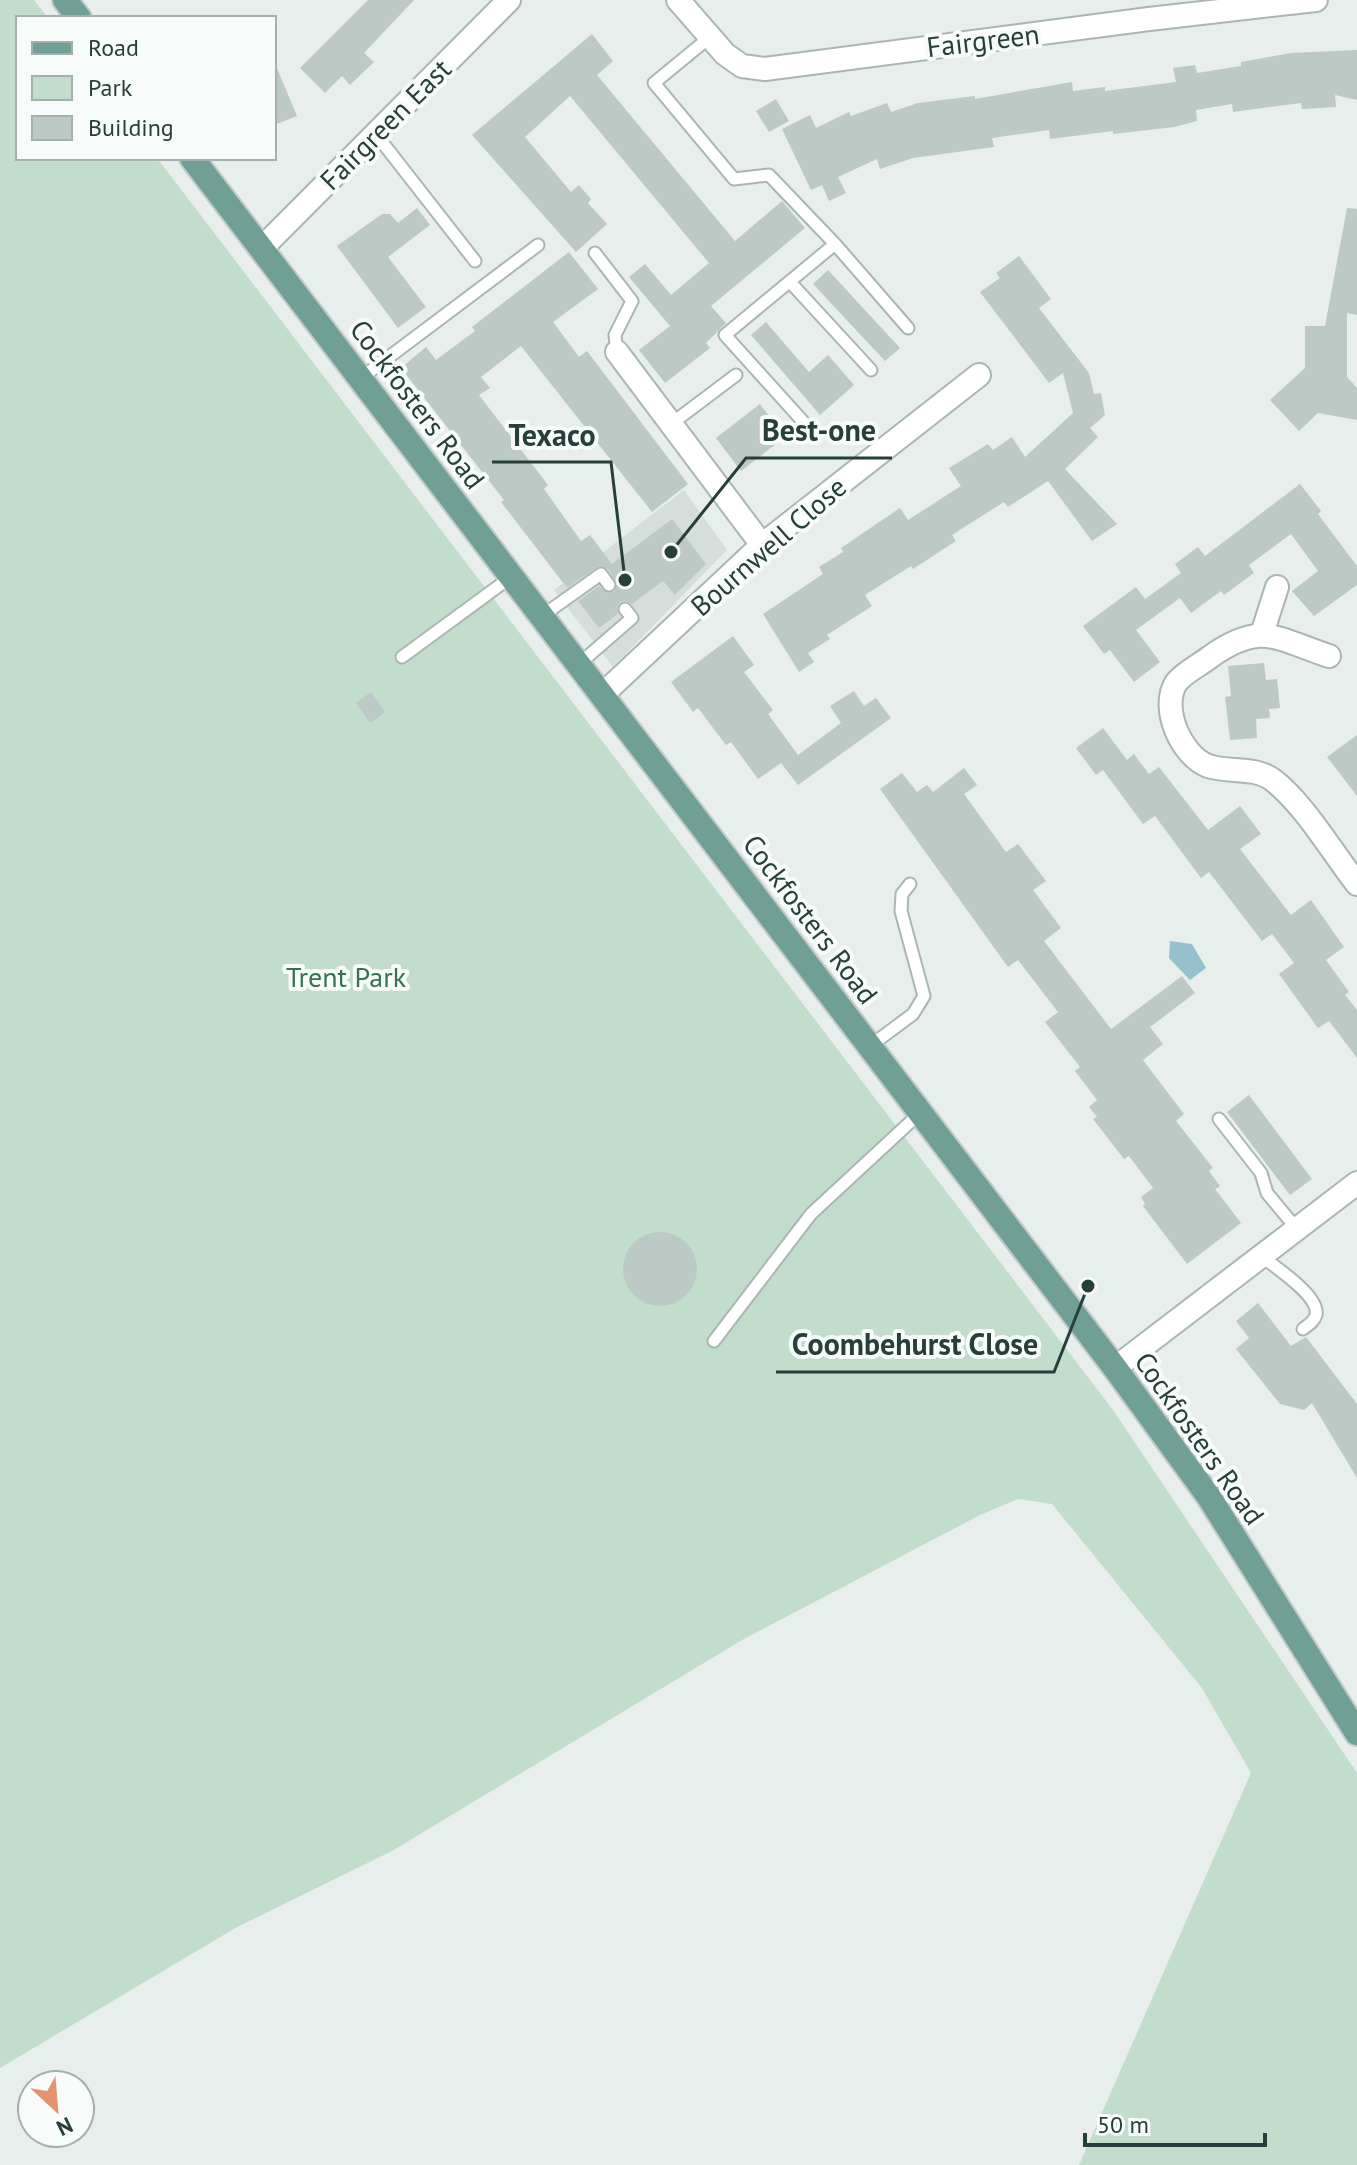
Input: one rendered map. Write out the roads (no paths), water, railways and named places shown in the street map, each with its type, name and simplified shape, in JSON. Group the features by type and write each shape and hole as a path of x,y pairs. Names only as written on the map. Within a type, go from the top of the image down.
{"main road":[{"path":"65,0 77,16"},
{"name":"Cockfosters Road","path":"194,160 1115,1368 1209,1497 1357,1733"}],"street":[{"name":"Fairgreen East","path":"262,248 509,0"},
{"name":"Fairgreen","path":"678,0 725,54 742,66 765,69 1316,0"},
{"path":"617,352 762,545"},
{"name":"Bournwell Close","path":"602,695 762,545 979,375"},
{"path":"1262,634 1277,587"},
{"path":"1329,656 1262,634 1243,637 1177,681 1171,695 1176,730 1189,749 1204,764 1269,777 1287,792 1357,884"},
{"path":"1115,1368 1357,1183"}],"lane":[{"path":"710,37 654,83 734,179 769,175 835,244 908,328"},
{"path":"375,133 475,261"},
{"path":"807,426 725,335 835,244"},
{"path":"361,378 538,245"},
{"path":"595,253 632,301 615,335 617,352"},
{"path":"790,282 871,370"},
{"path":"671,424 736,375"},
{"path":"542,616 601,574 609,585"},
{"path":"402,657 512,576"},
{"path":"579,664 632,618 625,609"},
{"path":"870,1046 913,1014 924,996 901,911 902,894 910,884"},
{"path":"714,1341 811,1214 921,1113"},
{"path":"1219,1119 1261,1173 1267,1193 1296,1228"},
{"path":"1261,1256 1313,1300 1317,1313 1303,1329"}],"water":[{"path":"1170,941 1192,944 1206,968 1190,980 1169,958"}],"place":[{"name":"Best-one","path":"671,552"},
{"name":"Texaco","path":"625,580"},
{"name":"Coombehurst Close","path":"1088,1286"}],"park label":[{"name":"Trent Park","path":"346,976"}]}
